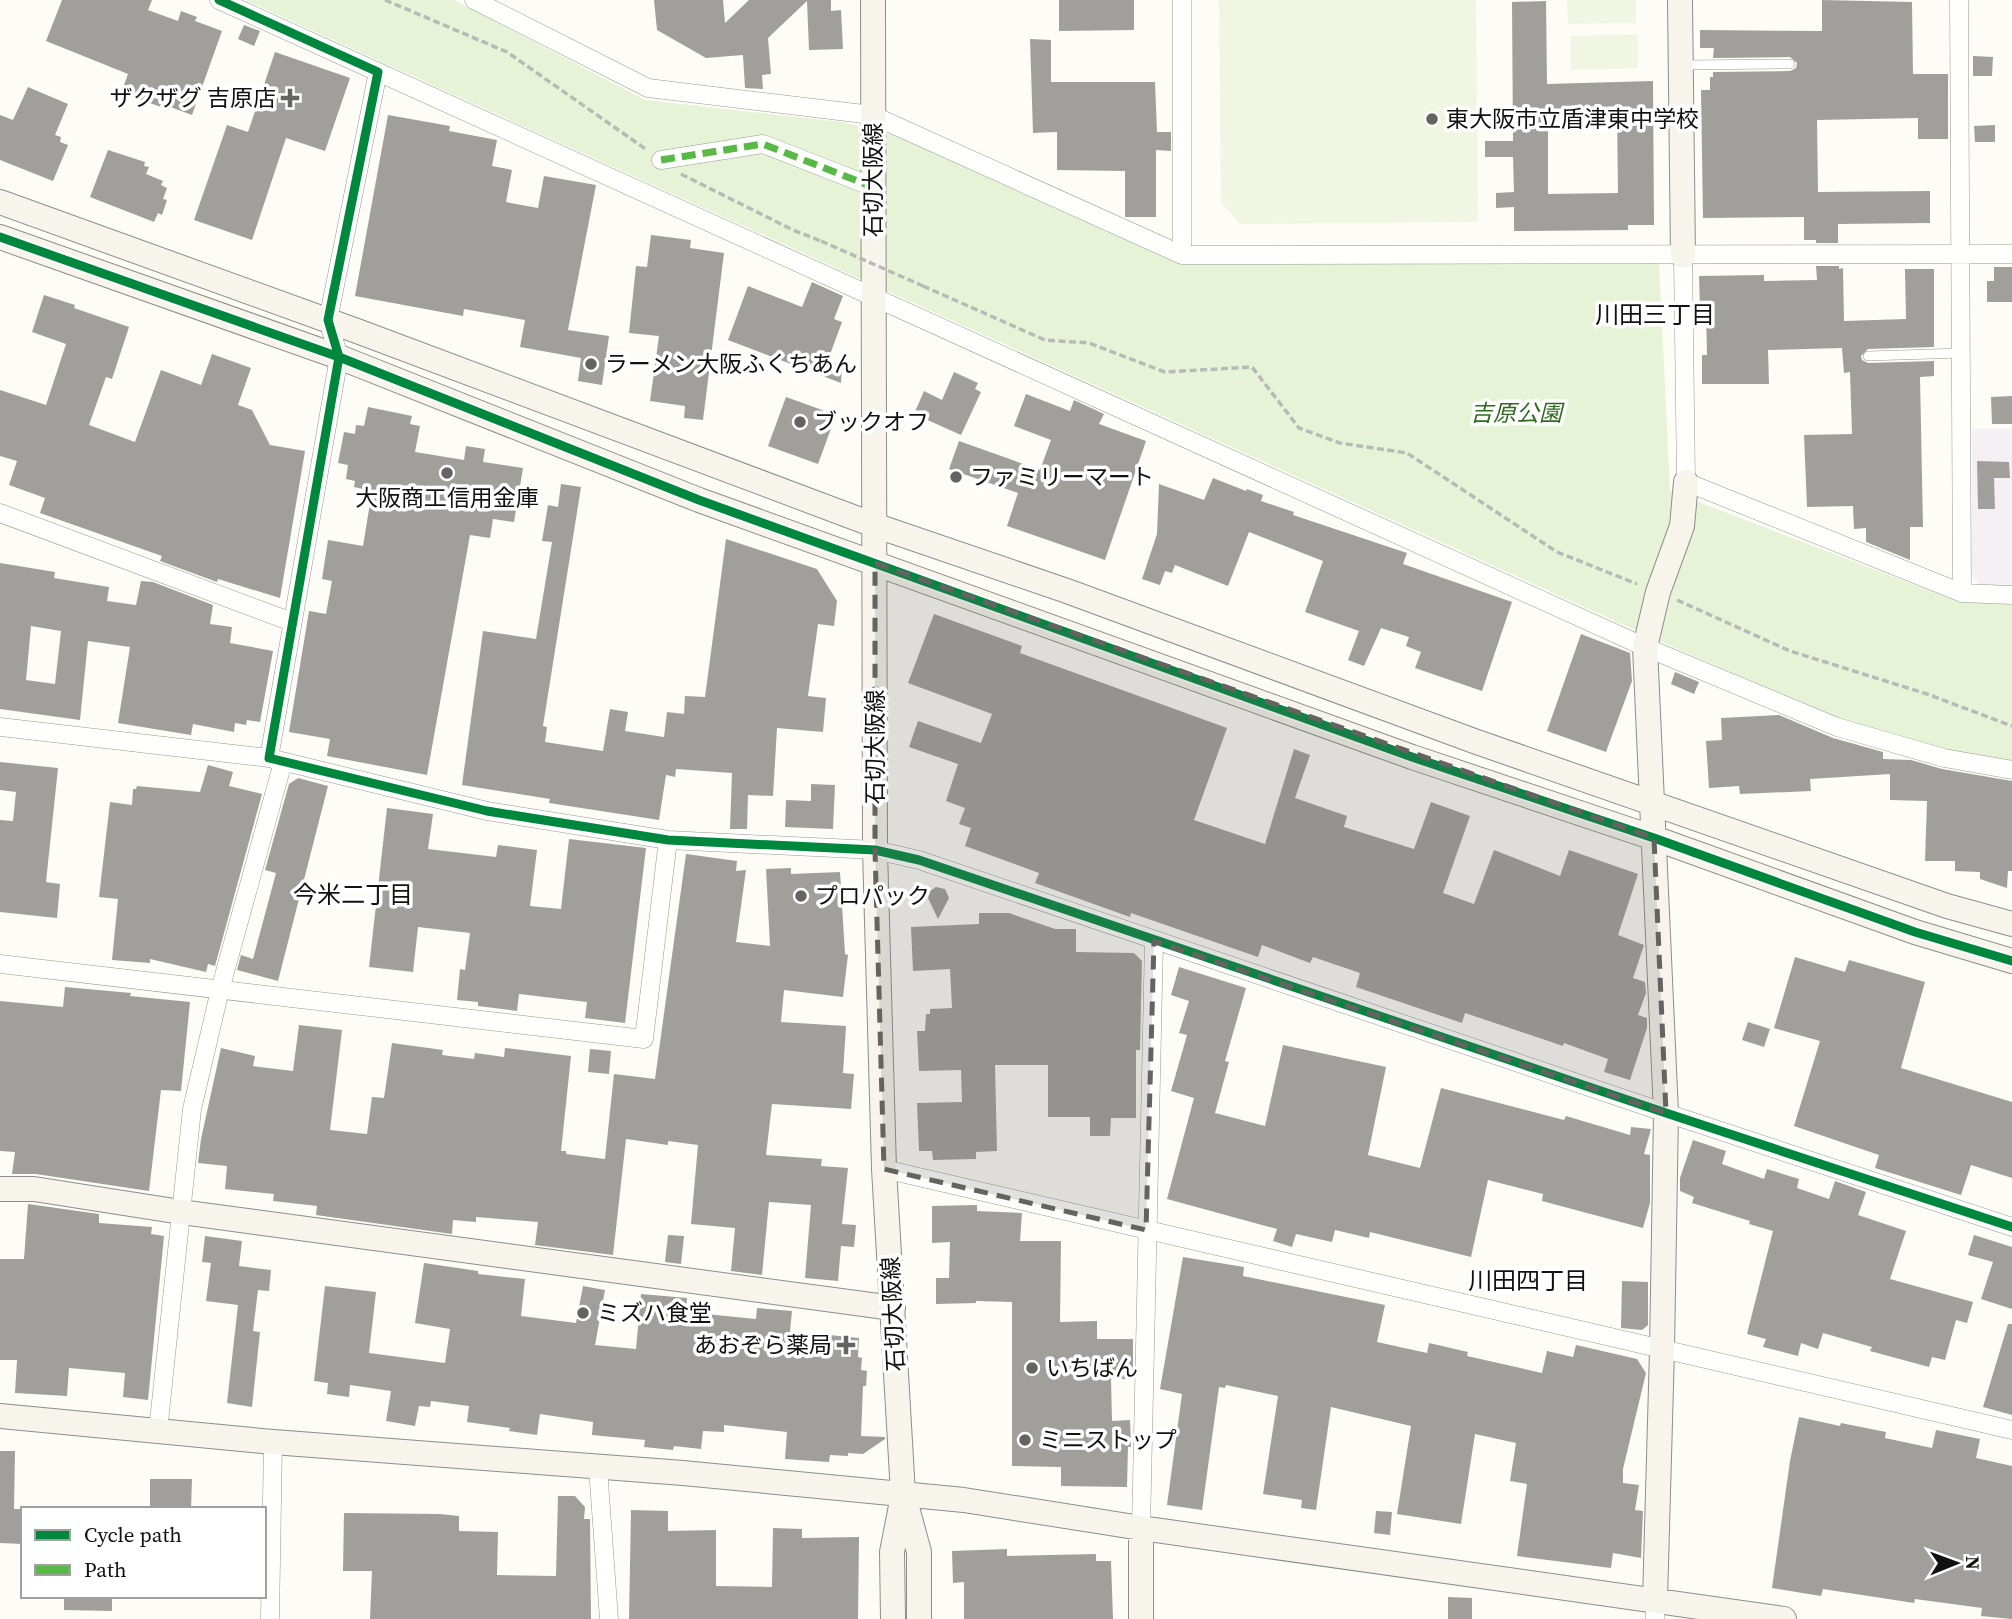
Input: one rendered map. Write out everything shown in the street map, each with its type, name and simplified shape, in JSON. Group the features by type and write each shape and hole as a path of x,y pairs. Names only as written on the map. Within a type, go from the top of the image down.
{"street":[{"path":"219,0 1645,647 1837,727 1944,758 2012,770"},
{"path":"474,0 648,88 872,115 1182,255 2012,254"},
{"name":"石切大阪線","path":"873,0 875,850 884,1169 903,1493 919,1552 919,1619"},
{"path":"1182,0 1182,255"},
{"path":"1655,1610 1665,1113 1645,647 1658,592 1682,526 1686,482 1680,0"},
{"path":"1959,0 1962,593"},
{"path":"158,1431 192,1109 276,760 292,622 339,357 328,320 378,72"},
{"path":"661,160 762,144 873,187"},
{"path":"0,202 328,320 874,525 1067,591 1474,741 1947,906 2012,925"},
{"path":"0,237 339,357 699,500 1412,757 1654,838 1915,932 2012,961"},
{"path":"1686,482 1962,593 2012,595"},
{"path":"0,513 292,622"},
{"path":"0,727 276,760 487,811 668,840 875,850 919,860 1665,1113 2012,1227"},
{"path":"0,964 644,1039 668,840"},
{"path":"1141,1619 1146,1230 1154,941"},
{"path":"884,1169 2012,1430"},
{"path":"0,1189 34,1189 181,1213 893,1308"},
{"path":"0,1416 274,1442 683,1473 903,1493 988,1503 1655,1610 1784,1619"},
{"path":"270,1619 274,1442"},
{"path":"598,1468 609,1619"},
{"name":"石切大阪線","path":"893,1619 892,1552 903,1493"}],"lane":[{"path":"1681,65 1790,64"},
{"path":"1868,356 1962,353"}],"path":[{"path":"385,0 507,52 687,178 821,242 1045,340 1089,344 1165,372 1252,367 1299,428 1340,443 1408,453 1557,552 1658,592 1790,651 1927,694 2012,726"}],"highlighted area":[{"path":"875,563 1654,838 1666,1113 1154,941 1146,1230 884,1169 875,850"}],"shaded area":[{"path":"1972,429 2012,429 2012,587 1982,587 1971,575"}],"green space":[{"name":"吉原公園","path":"245,0 454,0 645,100 842,122 906,138 1178,263 1659,262 1670,491 1959,602 2012,604 2012,761 1944,751 1846,722 1666,644"},
{"path":"1219,0 1476,0 1478,222 1240,224 1221,202"},
{"path":"1567,0 1636,0 1636,23 1568,24"},
{"path":"1638,34 1638,68 1571,70 1571,36"}],"building":[{"path":"62,0 152,0 148,10 178,21 181,11 197,17 195,21 222,31 192,115 121,93 128,74 46,41"},
{"path":"654,0 723,0 725,23 749,0 831,0 831,11 841,10 843,49 809,50 807,1 768,38 771,74 762,75 763,89 745,88 743,55 706,58 657,30"},
{"path":"1059,0 1134,0 1134,30 1059,31"},
{"path":"1822,0 1912,2 1913,74 1948,74 1948,139 1918,139 1918,118 1817,120 1818,192 1930,191 1930,223 1838,224 1838,243 1816,243 1816,240 1804,240 1804,217 1703,218 1701,90 1710,90 1710,77 1713,77 1713,72 1790,71 1796,68 1797,63 1790,57 1713,58 1714,48 1700,48 1700,30 1822,31"},
{"path":"1546,1 1547,84 1653,81 1654,225 1628,225 1628,230 1514,231 1514,207 1496,208 1496,193 1514,192 1513,157 1485,157 1485,141 1513,141 1512,2","holes":["1617,111 1618,193 1548,194 1548,112"]},
{"path":"244,25 260,31 254,46 238,39"},
{"path":"1030,39 1051,40 1051,82 1155,82 1157,132 1171,132 1171,151 1156,150 1156,217 1125,217 1125,171 1057,170 1057,132 1033,133"},
{"path":"275,52 350,78 325,151 286,138 252,240 194,220 227,125 248,132"},
{"path":"1973,56 1993,57 1992,76 1973,76"},
{"path":"28,87 68,104 55,135 61,137 60,142 68,145 53,181 0,160 0,115 13,120"},
{"path":"388,115 450,126 449,131 497,140 492,166 512,170 506,202 538,208 544,176 596,185 568,330 609,336 602,385 578,381 581,358 520,347 525,320 464,309 463,316 355,296"},
{"path":"1995,125 1995,142 1975,142 1974,126"},
{"path":"108,150 145,162 144,166 149,167 146,174 163,181 161,185 167,188 163,199 167,200 162,215 158,213 154,222 90,197"},
{"path":"651,235 691,240 690,248 724,253 703,420 684,418 685,406 650,401 659,336 629,333 636,266 647,267"},
{"path":"1816,266 1843,268 1844,321 1906,319 1905,269 1934,269 1934,347 1868,349 1861,356 1862,360 1868,363 1934,361 1934,376 1920,377 1923,527 1910,527 1910,560 1866,542 1866,528 1854,529 1853,506 1807,507 1804,435 1852,434 1850,372 1844,373 1842,348 1768,350 1769,384 1702,384 1702,355 1707,355 1706,309 1700,310 1699,276 1764,275 1764,281 1817,280"},
{"path":"1994,267 2012,267 2012,302 1987,302 1987,281 1994,281"},
{"path":"812,282 843,296 834,319 842,322 828,360 842,366 841,383 728,340 748,286 802,307"},
{"path":"44,295 129,327 112,379 106,377 89,425 135,442 161,370 201,385 212,354 251,368 238,405 252,410 270,445 305,451 280,598 218,579 217,582 160,561 162,556 40,513 45,498 9,485 17,461 0,456 0,390 46,405 66,344 32,332"},
{"path":"954,372 978,383 975,389 981,392 961,435 914,414 924,391 942,400"},
{"path":"1026,394 1070,411 1074,400 1104,414 1099,424 1146,441 1105,560 1007,526 1018,493 949,469 959,441 1040,470 1051,440 1014,426"},
{"path":"2012,396 2012,424 1992,424 1991,397"},
{"path":"786,397 836,415 818,464 768,446"},
{"path":"368,407 412,416 410,424 420,426 415,452 464,460 466,446 485,449 483,462 523,468 514,522 493,519 490,538 470,535 427,775 327,756 330,739 289,732 309,611 326,614 332,581 322,579 328,540 363,546 372,491 354,487 355,481 346,479 348,465 338,463 344,432 355,434 356,425 364,426"},
{"path":"1977,461 2009,462 2010,478 1994,478 1995,509 1978,509"},
{"path":"1213,478 1263,495 1261,501 1294,512 1293,515 1407,553 1403,564 1512,602 1482,691 1415,668 1421,652 1406,646 1409,637 1381,628 1364,666 1348,660 1359,631 1305,612 1323,561 1249,532 1228,586 1175,565 1172,573 1165,571 1160,585 1142,579 1157,534 1159,484 1204,500"},
{"path":"561,484 581,487 543,726 547,727 545,742 603,751 610,709 628,712 625,731 664,737 667,712 684,714 685,696 705,697 726,539 817,569 837,601 834,626 818,624 808,696 826,698 823,732 777,728 773,796 748,795 747,829 730,829 732,773 676,769 675,777 666,775 659,820 549,803 550,799 462,785 483,631 536,639 552,542 542,541 548,505 558,507"},
{"path":"0,563 55,572 54,578 109,587 107,601 136,605 141,581 153,582 213,605 210,624 232,627 230,643 273,651 260,722 247,720 246,725 235,723 234,732 193,724 191,735 118,723 130,647 88,641 80,720 0,709","holes":["31,626 61,631 55,684 26,680"]},
{"path":"934,614 1022,646 1020,653 1227,728 1194,820 1265,844 1294,749 1310,755 1295,798 1347,816 1344,827 1414,849 1431,802 1470,816 1443,893 1474,904 1494,850 1560,876 1569,850 1638,874 1618,935 1644,945 1633,978 1645,982 1646,993 1638,1015 1647,1018 1647,1028 1630,1080 1604,1072 1608,1059 1564,1043 1563,1046 1465,1013 1462,1023 1356,987 1360,973 1313,957 1310,963 1262,945 1258,957 1131,913 1130,917 1035,883 1039,873 965,846 971,828 959,824 965,808 946,801 958,764 909,747 918,721 981,743 992,714 908,683"},
{"path":"1581,634 1630,653 1632,681 1606,752 1547,731"},
{"path":"1675,672 1699,682 1694,694 1671,684"},
{"path":"1779,715 1833,738 1883,752 1883,759 1911,760 1942,769 2012,781 2012,871 2008,871 2007,888 1980,879 1980,872 1955,871 1955,861 1925,861 1927,801 1890,800 1890,774 1810,779 1811,791 1740,794 1739,786 1709,788 1706,741 1722,740 1721,718"},
{"path":"0,762 58,768 46,882 60,884 57,918 0,912 0,820 13,821 16,792 0,790"},
{"path":"208,765 233,772 229,786 262,794 215,966 208,964 206,972 150,959 150,963 112,960 118,899 99,897 110,802 132,805 133,789 137,786 200,792"},
{"path":"298,778 328,786 278,981 237,970 241,955 253,959 276,873 265,870 289,784"},
{"path":"811,784 835,785 833,829 785,827 786,800 811,801"},
{"path":"387,808 433,814 428,849 496,857 498,845 537,850 530,906 561,909 569,839 646,848 625,1023 585,1018 587,1002 519,994 517,1011 478,1006 478,1002 457,1000 460,969 465,970 470,933 418,927 413,972 369,967"},
{"path":"686,854 737,861 736,871 746,870 736,942 770,946 766,869 791,868 791,874 840,872 845,954 848,955 843,997 784,990 781,1022 846,1026 843,1073 854,1074 851,1109 772,1104 766,1155 822,1159 821,1166 848,1168 842,1224 856,1225 854,1247 841,1246 838,1281 805,1278 811,1205 769,1202 762,1275 731,1271 735,1228 691,1224 698,1145 668,1141 668,1145 626,1139 613,1255 535,1245 538,1222 476,1217 476,1222 453,1220 452,1234 316,1215 317,1206 273,1201 274,1194 225,1189 227,1166 198,1163 221,1048 255,1056 253,1066 293,1071 299,1025 342,1030 330,1130 367,1134 372,1097 384,1098 392,1043 443,1050 442,1055 474,1059 475,1053 504,1057 505,1048 571,1056 561,1151 605,1159 614,1074 655,1079"},
{"path":"936,887 945,889 949,898 938,919 928,898 930,891"},
{"path":"979,913 1009,913 1055,929 1076,929 1076,952 1134,953 1142,961 1140,1050 1136,1050 1136,1118 1111,1118 1110,1136 1090,1136 1090,1117 1048,1117 1048,1065 995,1065 997,1151 976,1152 976,1159 933,1160 932,1151 919,1151 917,1103 962,1102 961,1070 919,1071 917,1031 925,1031 926,1014 930,1014 930,1009 952,1008 950,969 913,971 911,927 979,924"},
{"path":"1795,957 1845,972 1849,960 1925,982 1901,1068 2012,1102 2012,1178 1971,1165 1961,1195 1875,1168 1879,1155 1794,1126 1820,1041 1774,1028"},
{"path":"1179,967 1246,988 1225,1061 1229,1062 1215,1113 1265,1126 1283,1045 1386,1067 1368,1155 1420,1168 1441,1088 1564,1120 1566,1116 1630,1135 1631,1127 1651,1129 1644,1154 1650,1155 1650,1203 1643,1228 1542,1201 1543,1194 1488,1180 1471,1257 1370,1232 1369,1238 1335,1230 1332,1242 1296,1234 1292,1247 1273,1241 1277,1229 1167,1199 1194,1098 1171,1091 1187,1035 1179,1033 1189,1001 1171,995"},
{"path":"65,987 190,1002 181,1091 161,1090 149,1191 36,1174 12,1174 15,1152 0,1151 0,1001 63,1007"},
{"path":"1748,1022 1770,1029 1764,1047 1742,1040"},
{"path":"590,1049 611,1051 609,1074 588,1072"},
{"path":"1693,1140 1726,1151 1722,1164 1764,1179 1767,1169 1799,1179 1797,1188 1829,1199 1835,1181 1866,1192 1858,1215 1906,1231 1890,1279 1973,1302 1967,1323 1956,1320 1945,1360 1932,1357 1929,1367 1870,1351 1872,1347 1823,1333 1818,1349 1801,1343 1798,1356 1763,1347 1766,1339 1747,1334 1773,1231 1692,1203 1694,1197 1680,1191 1680,1178"},
{"path":"28,1204 99,1214 99,1223 152,1227 151,1234 164,1236 148,1400 123,1397 125,1373 69,1368 67,1396 15,1393 17,1360 0,1360 0,1259 24,1259"},
{"path":"977,1205 977,1211 1022,1213 1020,1241 1061,1241 1060,1322 1097,1321 1097,1339 1133,1339 1133,1379 1111,1379 1112,1421 1130,1420 1131,1447 1128,1447 1127,1487 1061,1486 1061,1467 1012,1466 1012,1302 936,1304 936,1278 949,1278 950,1242 932,1243 932,1206"},
{"path":"668,1235 684,1236 681,1264 665,1262"},
{"path":"1974,1235 2012,1247 2012,1309 1981,1299 1993,1262 1968,1255"},
{"path":"205,1236 242,1241 239,1266 271,1270 269,1291 258,1290 253,1331 260,1332 252,1407 227,1403 238,1305 206,1301 211,1263 202,1262"},
{"path":"1183,1257 1244,1267 1243,1276 1385,1305 1377,1342 1427,1353 1429,1343 1468,1352 1467,1356 1542,1373 1547,1351 1573,1357 1576,1345 1637,1359 1646,1373 1623,1469 1623,1483 1639,1485 1635,1510 1643,1511 1641,1558 1613,1553 1611,1568 1517,1556 1527,1484 1510,1481 1516,1443 1475,1434 1461,1524 1397,1514 1411,1426 1331,1407 1316,1510 1301,1508 1302,1500 1263,1494 1278,1396 1226,1385 1225,1388 1219,1387 1202,1510 1167,1505 1182,1394 1160,1389"},
{"path":"424,1263 478,1271 478,1274 525,1279 521,1316 576,1323 583,1286 605,1290 595,1345 636,1349 641,1294 687,1298 686,1312 756,1319 757,1308 792,1311 790,1331 859,1338 858,1357 862,1358 861,1370 867,1371 866,1386 863,1386 861,1436 885,1439 863,1454 830,1455 829,1462 785,1459 787,1432 724,1425 724,1432 703,1431 701,1449 674,1446 673,1450 644,1447 645,1440 592,1435 593,1422 540,1414 537,1435 509,1431 510,1428 467,1422 469,1406 431,1401 430,1407 419,1406 415,1426 386,1421 391,1391 350,1385 349,1397 327,1394 328,1383 314,1381 325,1286 376,1292 369,1353 445,1363 450,1329 415,1323"},
{"path":"1622,1281 1648,1282 1648,1325 1642,1330 1621,1328"},
{"path":"2008,1324 2012,1324 2012,1415 1983,1407"},
{"path":"1799,1417 1886,1432 1885,1438 1932,1448 1936,1430 1980,1439 1976,1458 2012,1466 2012,1619 1981,1616 1982,1608 1915,1599 1914,1603 1823,1589 1821,1596 1772,1588"},
{"path":"0,1451 15,1451 14,1509 21,1509 21,1544 0,1543"},
{"path":"150,1479 192,1479 191,1507 150,1507"},
{"path":"558,1496 575,1496 585,1507 584,1519 590,1519 591,1619 370,1619 372,1571 343,1571 344,1513 440,1514 459,1516 459,1531 498,1532 497,1575 556,1576"},
{"path":"631,1510 668,1511 668,1531 716,1530 716,1586 772,1587 773,1528 802,1529 802,1538 859,1537 858,1619 629,1619"},
{"path":"1376,1511 1392,1512 1390,1535 1374,1533"},
{"path":"1007,1549 1007,1556 1096,1554 1096,1561 1111,1561 1113,1619 964,1619 964,1582 953,1583 952,1551"},
{"path":"1448,1597 1472,1598 1472,1619 1448,1619"},
{"path":"64,1598 112,1598 112,1611 64,1610"}],"marked path":[{"path":"661,160 763,144 873,187"}],"cycle path":[{"path":"219,0 378,72 328,320 339,357 269,758 487,811 668,840 875,850 919,860 2012,1227"},
{"path":"0,237 339,357 699,500 1412,757 1654,838 1915,932 2012,961"}],"place":[{"name":"ザクザグ 吉原店","path":"290,98"},
{"name":"東大阪市立盾津東中学校","path":"1432,119"},
{"name":"ラーメン大阪ふくちあん","path":"591,364"},
{"name":"ブックオフ","path":"800,422"},
{"name":"大阪商工信用金庫","path":"447,473"},
{"name":"ファミリーマート","path":"956,477"},
{"name":"プロパック","path":"801,896"},
{"name":"ミズハ食堂","path":"583,1313"},
{"name":"あおぞら薬局","path":"846,1345"},
{"name":"いちばん","path":"1032,1368"},
{"name":"ミニストップ","path":"1025,1440"}],"district":[{"name":"川田三丁目","path":"1655,315"},
{"name":"今米二丁目","path":"353,895"},
{"name":"川田四丁目","path":"1528,1281"}]}
